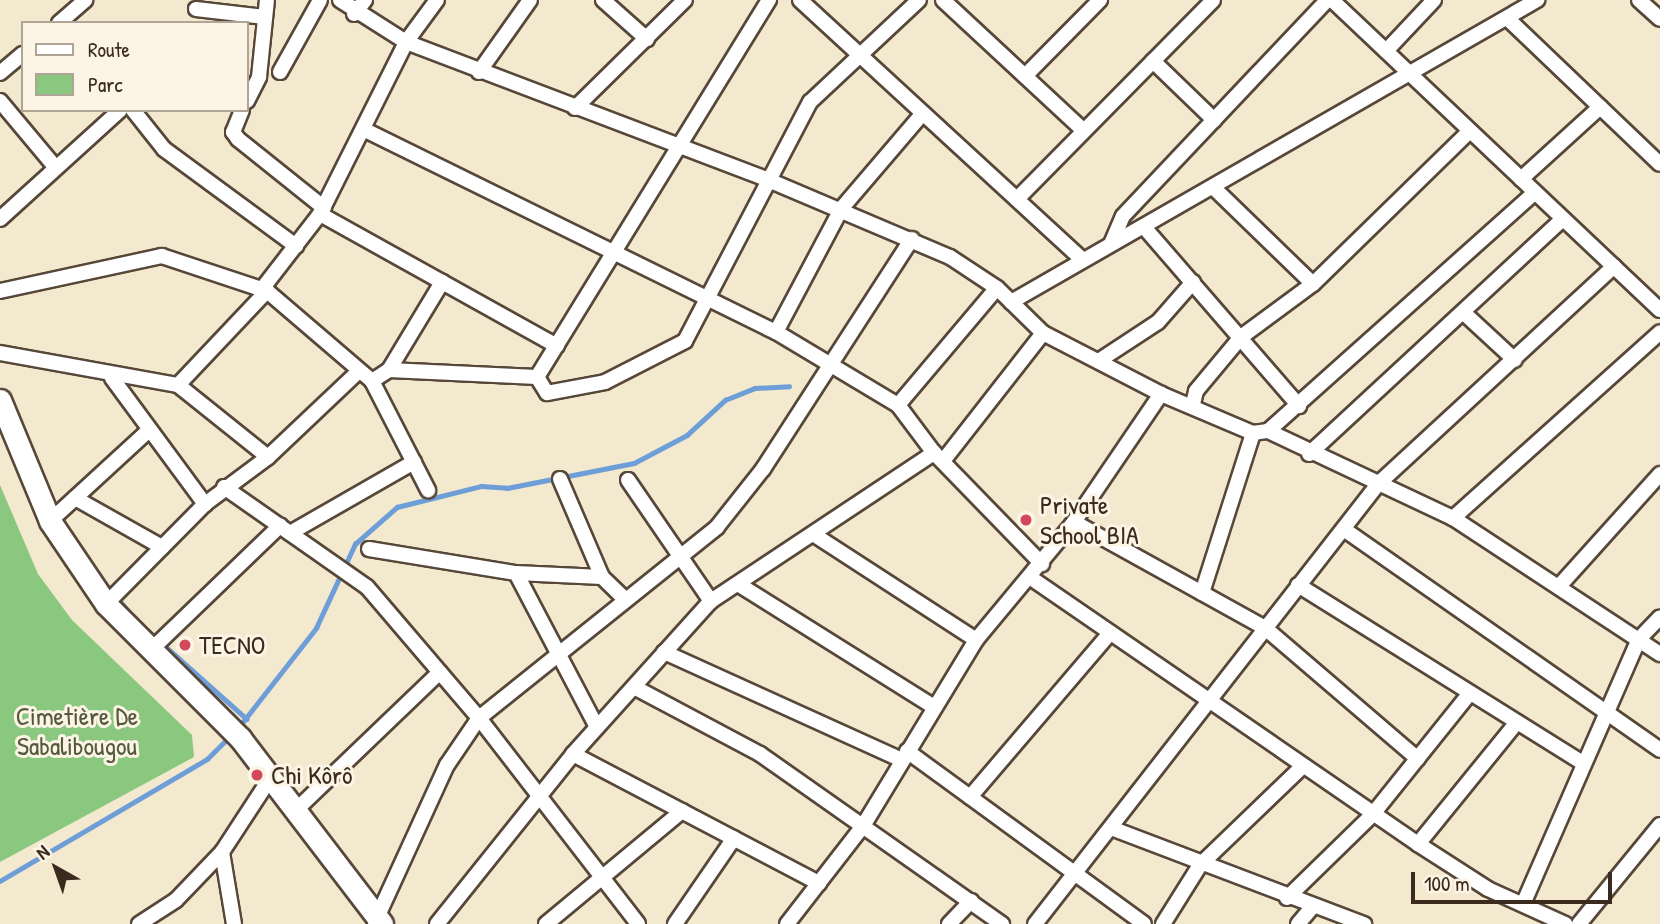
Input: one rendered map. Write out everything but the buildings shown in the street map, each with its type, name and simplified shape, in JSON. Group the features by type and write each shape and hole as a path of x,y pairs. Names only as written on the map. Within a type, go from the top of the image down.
{"main road":[{"path":"0,400 50,521 106,604 236,733 378,922"}],"street":[{"path":"61,21 85,0"},
{"path":"248,99 258,77 267,0"},
{"path":"280,72 320,0"},
{"path":"340,0 354,14 406,42 766,179 912,239 997,288 1043,333 1100,360 1161,394 1193,404 1253,433 1268,431 1299,406 1535,192"},
{"path":"354,14 365,0"},
{"path":"178,385 265,290 322,211 406,42 438,0"},
{"path":"479,72 530,0"},
{"path":"603,0 647,39"},
{"path":"575,108 685,0"},
{"path":"537,377 681,148 769,0"},
{"path":"800,0 1082,259"},
{"path":"537,377 547,393 634,370 685,341 709,303 766,179 810,102 860,54 875,48 919,0"},
{"path":"943,0 1084,131"},
{"path":"1017,199 1213,0"},
{"path":"1111,244 1123,216 1329,0 1660,310"},
{"path":"1386,51 1433,0"},
{"path":"1011,302 1082,259 1216,190 1537,0"},
{"path":"1639,0 1660,19"},
{"path":"1025,76 1096,1"},
{"path":"196,11 265,17"},
{"path":"1507,18 1660,164"},
{"path":"0,73 21,56"},
{"path":"1153,61 1214,120"},
{"path":"0,101 56,168"},
{"path":"1521,179 1600,107"},
{"path":"0,219 118,112"},
{"path":"135,112 164,149 296,246"},
{"path":"241,112 233,132 238,139 322,211 557,346"},
{"path":"776,332 841,209 923,113"},
{"path":"363,129 616,253 709,303 776,332 898,405 938,457 1042,564"},
{"path":"1193,404 1196,391 1241,337 1313,284 1470,131"},
{"path":"1216,190 1313,284"},
{"path":"1309,454 1563,219"},
{"path":"1144,227 1299,406"},
{"path":"378,922 447,765 479,718 562,656 624,598 681,559 717,527 763,469 827,364 912,239"},
{"path":"0,291 162,256 265,290 358,372 372,381 428,490"},
{"path":"1035,924 1298,585 1345,530 1378,484 1614,267"},
{"path":"372,381 389,370 442,282"},
{"path":"1100,360 1158,321 1193,282"},
{"path":"898,405 997,288"},
{"path":"1464,313 1515,360"},
{"path":"1453,518 1660,332"},
{"path":"438,924 573,754 711,600 938,457 1043,333"},
{"path":"0,353 112,378 178,385 268,457"},
{"path":"389,370 537,377"},
{"path":"106,604 205,504 268,457 358,372"},
{"path":"112,378 205,504"},
{"path":"790,923 863,826 976,640 1031,578 1074,522 1161,394"},
{"path":"50,521 149,430"},
{"path":"1268,431 1309,454 1453,518 1561,584 1660,654"},
{"path":"1202,593 1253,433"},
{"path":"152,649 285,530 414,462"},
{"path":"1561,584 1660,474"},
{"path":"560,479 602,577 624,598"},
{"path":"628,480 711,600"},
{"path":"225,487 366,587 479,718 537,799 638,924"},
{"path":"75,498 162,547"},
{"path":"1074,522 1265,628 1418,760"},
{"path":"1345,530 1660,750"},
{"path":"813,534 976,640"},
{"path":"369,549 516,573 602,577"},
{"path":"516,573 597,727"},
{"path":"1031,578 1418,844 1488,889 1524,902 1565,924"},
{"path":"738,584 934,707"},
{"path":"1298,585 1584,764"},
{"path":"1524,902 1639,639 1660,617"},
{"path":"970,797 1110,632"},
{"path":"664,652 905,756 970,797 1144,924"},
{"path":"296,810 440,672"},
{"path":"634,687 760,754 1002,924"},
{"path":"1287,898 1373,814 1470,693"},
{"path":"1418,844 1517,722"},
{"path":"573,754 819,883"},
{"path":"1163,924 1200,864 1303,766"},
{"path":"138,924 176,900 222,852 271,777"},
{"path":"546,924 682,811"},
{"path":"1579,924 1660,825"},
{"path":"1111,828 1287,898 1362,924"},
{"path":"675,924 734,838"},
{"path":"222,852 234,924"},
{"path":"949,924 971,901"},
{"path":"1298,924 1313,906"}],"green space":[{"name":"Cimetière De Sabalibougou","path":"0,485 38,574 72,620 192,735 194,757 0,862"}],"waterway":[{"path":"238,728 316,628 355,544 397,507 481,486 507,488 634,463 687,435 725,400 755,388 789,386"},
{"path":"104,582 137,621"},
{"path":"146,629 247,719"},
{"path":"0,881 207,759 229,737"}],"place":[{"name":"Private School BIA","path":"1026,520"},
{"name":"TECNO","path":"185,645"},
{"name":"Chi Kôrô","path":"257,775"}]}
